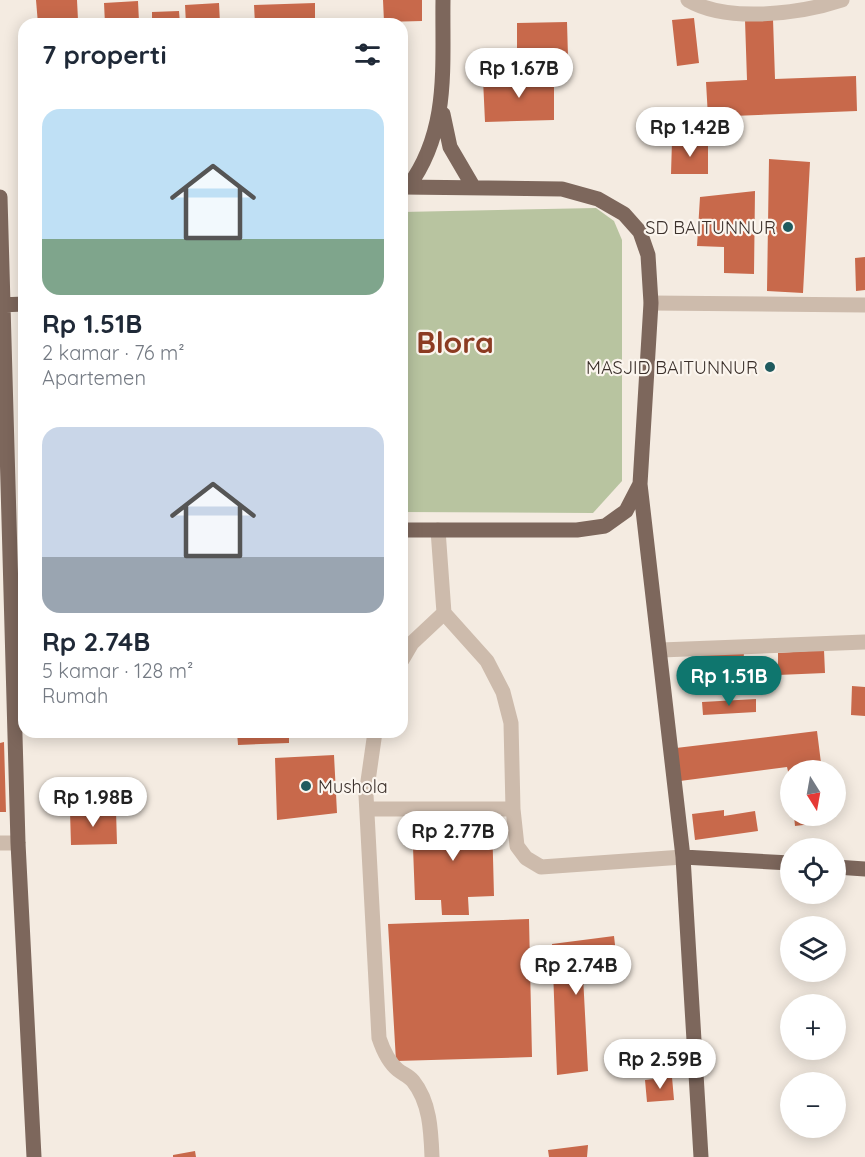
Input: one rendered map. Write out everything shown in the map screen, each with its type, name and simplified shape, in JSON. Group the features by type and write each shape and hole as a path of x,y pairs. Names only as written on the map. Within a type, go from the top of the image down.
{"main road":[{"path":"443,0 441,100 445,129 450,147 474,188"},
{"path":"408,184 422,168 431,147 441,100"},
{"path":"408,187 562,189 597,199 624,214 640,232 648,255 651,303 640,484 661,650 683,857 701,1157"},
{"path":"0,197 6,602 34,1157"},
{"path":"2,305 18,304"},
{"path":"408,530 577,530 604,526 626,511 640,484"},
{"path":"683,857 780,862"},
{"path":"846,868 865,869"}],"street":[{"path":"688,0 696,5 735,14 808,10 842,0"},
{"path":"651,303 865,305"},
{"path":"438,530 444,613 487,661 503,692 511,723 513,809 517,846 525,858 541,867 683,857"},
{"path":"408,650 412,643 444,613"},
{"path":"661,650 865,642"},
{"path":"374,738 366,795 379,1038 387,1057 396,1069 412,1079 420,1093 430,1124 432,1157"},
{"path":"368,809 513,809"},
{"path":"0,843 18,843"}],"green space":[{"path":"596,208 614,221 622,240 622,481 593,513 408,512 408,212"}],"building":[{"path":"36,0 77,0 78,18 38,18"},
{"path":"383,0 422,0 422,21 408,21 408,18 384,18"},
{"path":"138,1 139,18 105,18 104,3"},
{"path":"219,3 220,18 186,18 185,5"},
{"path":"315,3 315,18 255,18 254,5"},
{"path":"179,11 180,18 152,18 152,12"},
{"path":"694,18 699,63 677,66 672,20"},
{"path":"773,19 775,79 856,76 857,111 708,117 706,82 747,80 745,20"},
{"path":"567,22 568,57 517,59 517,23"},
{"path":"554,76 554,120 485,122 483,79"},
{"path":"672,141 708,141 708,174 671,174"},
{"name":"SD BAITUNNUR","path":"769,159 810,162 803,293 767,291"},
{"path":"755,191 754,274 724,273 724,247 697,246 700,197"},
{"path":"865,257 865,290 856,291 855,258"},
{"path":"700,650 744,652 742,691 699,689"},
{"path":"824,650 825,673 778,675 778,653"},
{"path":"852,686 865,687 865,716 851,715"},
{"path":"756,699 756,712 703,715 702,702"},
{"path":"817,731 821,760 780,760 780,768 680,781 676,748"},
{"path":"237,738 289,738 289,743 238,745"},
{"path":"4,742 6,812 0,812 0,743"},
{"name":"Mushola","path":"334,755 337,813 277,820 275,758"},
{"path":"116,810 117,844 71,845 70,811"},
{"path":"724,810 724,816 755,811 758,831 695,840 692,814"},
{"path":"492,819 494,896 468,897 469,915 442,915 441,900 415,900 412,821"},
{"path":"529,919 532,1057 396,1061 388,924"},
{"path":"614,936 618,971 583,976 588,1071 557,1075 552,944"},
{"path":"672,1077 674,1100 647,1102 645,1080"},
{"path":"588,1145 587,1157 549,1157 548,1150"},
{"path":"195,1151 196,1157 173,1157 173,1155"}],"place":[{"name":"SD BAITUNNUR","path":"788,227"},
{"name":"MASJID BAITUNNUR","path":"770,367"},
{"name":"Mushola","path":"306,786"}],"district":[{"name":"Blora","path":"455,342"}]}
